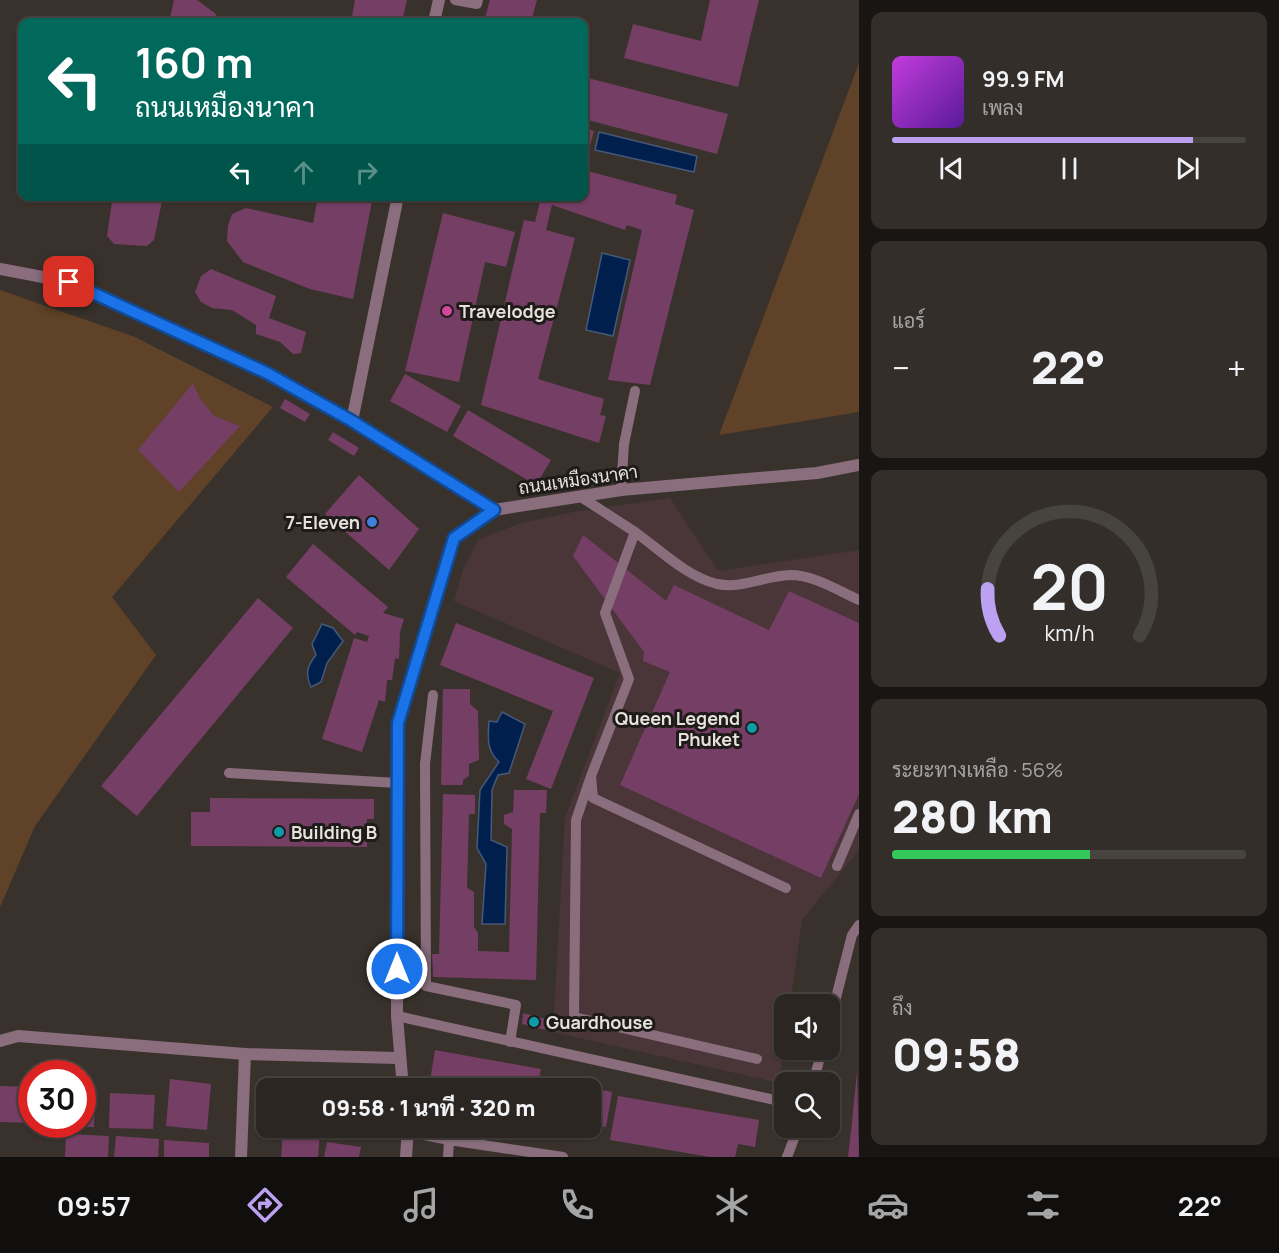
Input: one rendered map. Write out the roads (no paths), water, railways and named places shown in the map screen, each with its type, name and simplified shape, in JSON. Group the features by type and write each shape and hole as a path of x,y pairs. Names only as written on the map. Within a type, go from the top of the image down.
{"street":[{"path":"435,18 439,0"},
{"path":"352,421 397,201"},
{"path":"0,269 69,282 267,373 352,421 494,510 454,538 398,723 397,1016 398,1058 401,1078"},
{"name":"ถนนเหมืองนาคา","path":"494,510 621,490 818,473 859,465"},
{"path":"0,1041 18,1036 245,1054 398,1058"},
{"path":"241,1157 245,1054"},
{"path":"406,1157 408,1138"}],"lane":[{"path":"455,0 477,4 478,0"},
{"path":"621,490 624,444 635,391"},
{"path":"581,497 691,572 715,584 734,586 796,576 811,578 859,600"},
{"path":"635,532 605,613 629,679 576,819 574,1017 757,1059"},
{"path":"433,696 425,764 426,986 516,1005 510,1042"},
{"path":"230,772 396,783"},
{"path":"591,776 593,798 786,888"},
{"path":"837,866 859,814"},
{"path":"837,994 852,935 859,925"},
{"path":"397,1016 774,1100"},
{"path":"442,1138 563,1157"},
{"path":"787,1157 794,1138"},
{"path":"448,1157 450,1140"}],"water":[{"path":"599,132 697,156 694,172 595,150"},
{"path":"602,253 630,260 613,336 586,330"},
{"path":"322,624 333,628 343,641 327,663 321,682 311,687 308,670 316,655 312,644"},
{"path":"502,712 525,724 509,773 498,775 492,790 491,840 507,847 505,924 482,924 486,864 477,848 480,790 499,762 490,748 489,721 497,722"}],"place":[{"name":"Travelodge","path":"447,311"},
{"name":"7-Eleven","path":"372,522"},
{"name":"Queen Legend Phuket","path":"752,728"},
{"name":"Building B","path":"279,832"},
{"name":"Guardhouse","path":"534,1022"}]}
